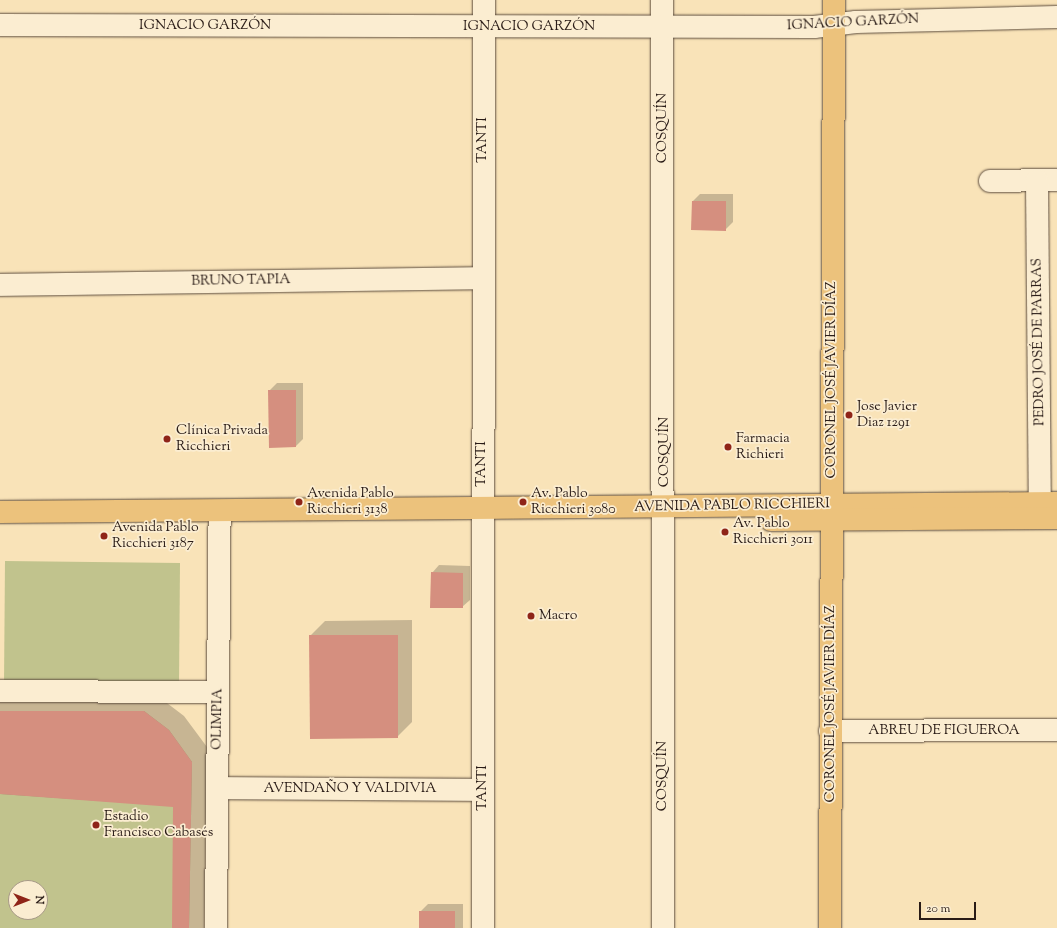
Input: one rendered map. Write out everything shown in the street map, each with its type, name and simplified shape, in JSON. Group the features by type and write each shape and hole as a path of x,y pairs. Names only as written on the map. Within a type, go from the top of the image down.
{"main road":[{"name":"CORONEL JOSÉ JAVIER DÍAZ","path":"830,928 834,0"},
{"name":"AVENIDA PABLO RICCHIERI","path":"0,512 220,517 665,514 832,512 1049,503"},
{"name":"AVENIDA PABLO RICCHIERI","path":"832,512 1057,518"},
{"name":"AVENIDA PABLO RICCHIERI","path":"0,527 220,517"}],"street":[{"name":"TANTI","path":"483,928 482,515 484,0"},
{"name":"COSQUÍN","path":"662,0 665,514 663,928"},
{"name":"IGNACIO GARZÓN","path":"0,25 484,27 834,26 856,22 1057,17"},
{"path":"990,181 1047,180"},
{"name":"PEDRO JOSÉ DE PARRAS","path":"1047,180 1049,503"},
{"name":"BRUNO TAPIA","path":"0,285 483,278"},
{"name":"OLIMPIA","path":"216,928 220,517"},
{"path":"0,691 218,692"},
{"name":"ABREU DE FIGUEROA","path":"830,731 1057,730"},
{"name":"AVENDAÑO Y VALDIVIA","path":"217,788 483,790"}],"green space":[{"path":"5,561 180,563 179,686 4,684"},
{"name":"Estadio Francisco Cabasés","path":"0,711 144,711 169,730 192,762 189,928 0,928"}],"building":[{"path":"692,201 726,201 726,231 691,230"},
{"path":"268,390 296,390 296,447 269,448"},
{"path":"431,572 463,573 463,608 430,608"},
{"path":"309,635 398,635 398,738 310,739"},
{"path":"0,711 144,711 169,730 192,762 189,928 172,928 173,807 0,794"},
{"path":"419,911 455,911 455,928 419,928"}],"place":[{"name":"Jose Javier Diaz 1291","path":"849,415"},
{"name":"Clínica Privada Ricchieri","path":"167,439"},
{"name":"Farmacia Richieri","path":"728,447"},
{"name":"Avenida Pablo Ricchieri 3138","path":"299,502"},
{"name":"Av. Pablo Ricchieri 3080","path":"523,502"},
{"name":"Av. Pablo Ricchieri 3011","path":"725,532"},
{"name":"Avenida Pablo Ricchieri 3187","path":"104,536"},
{"name":"Macro","path":"531,616"},
{"name":"Estadio Francisco Cabasés","path":"96,825"}]}
